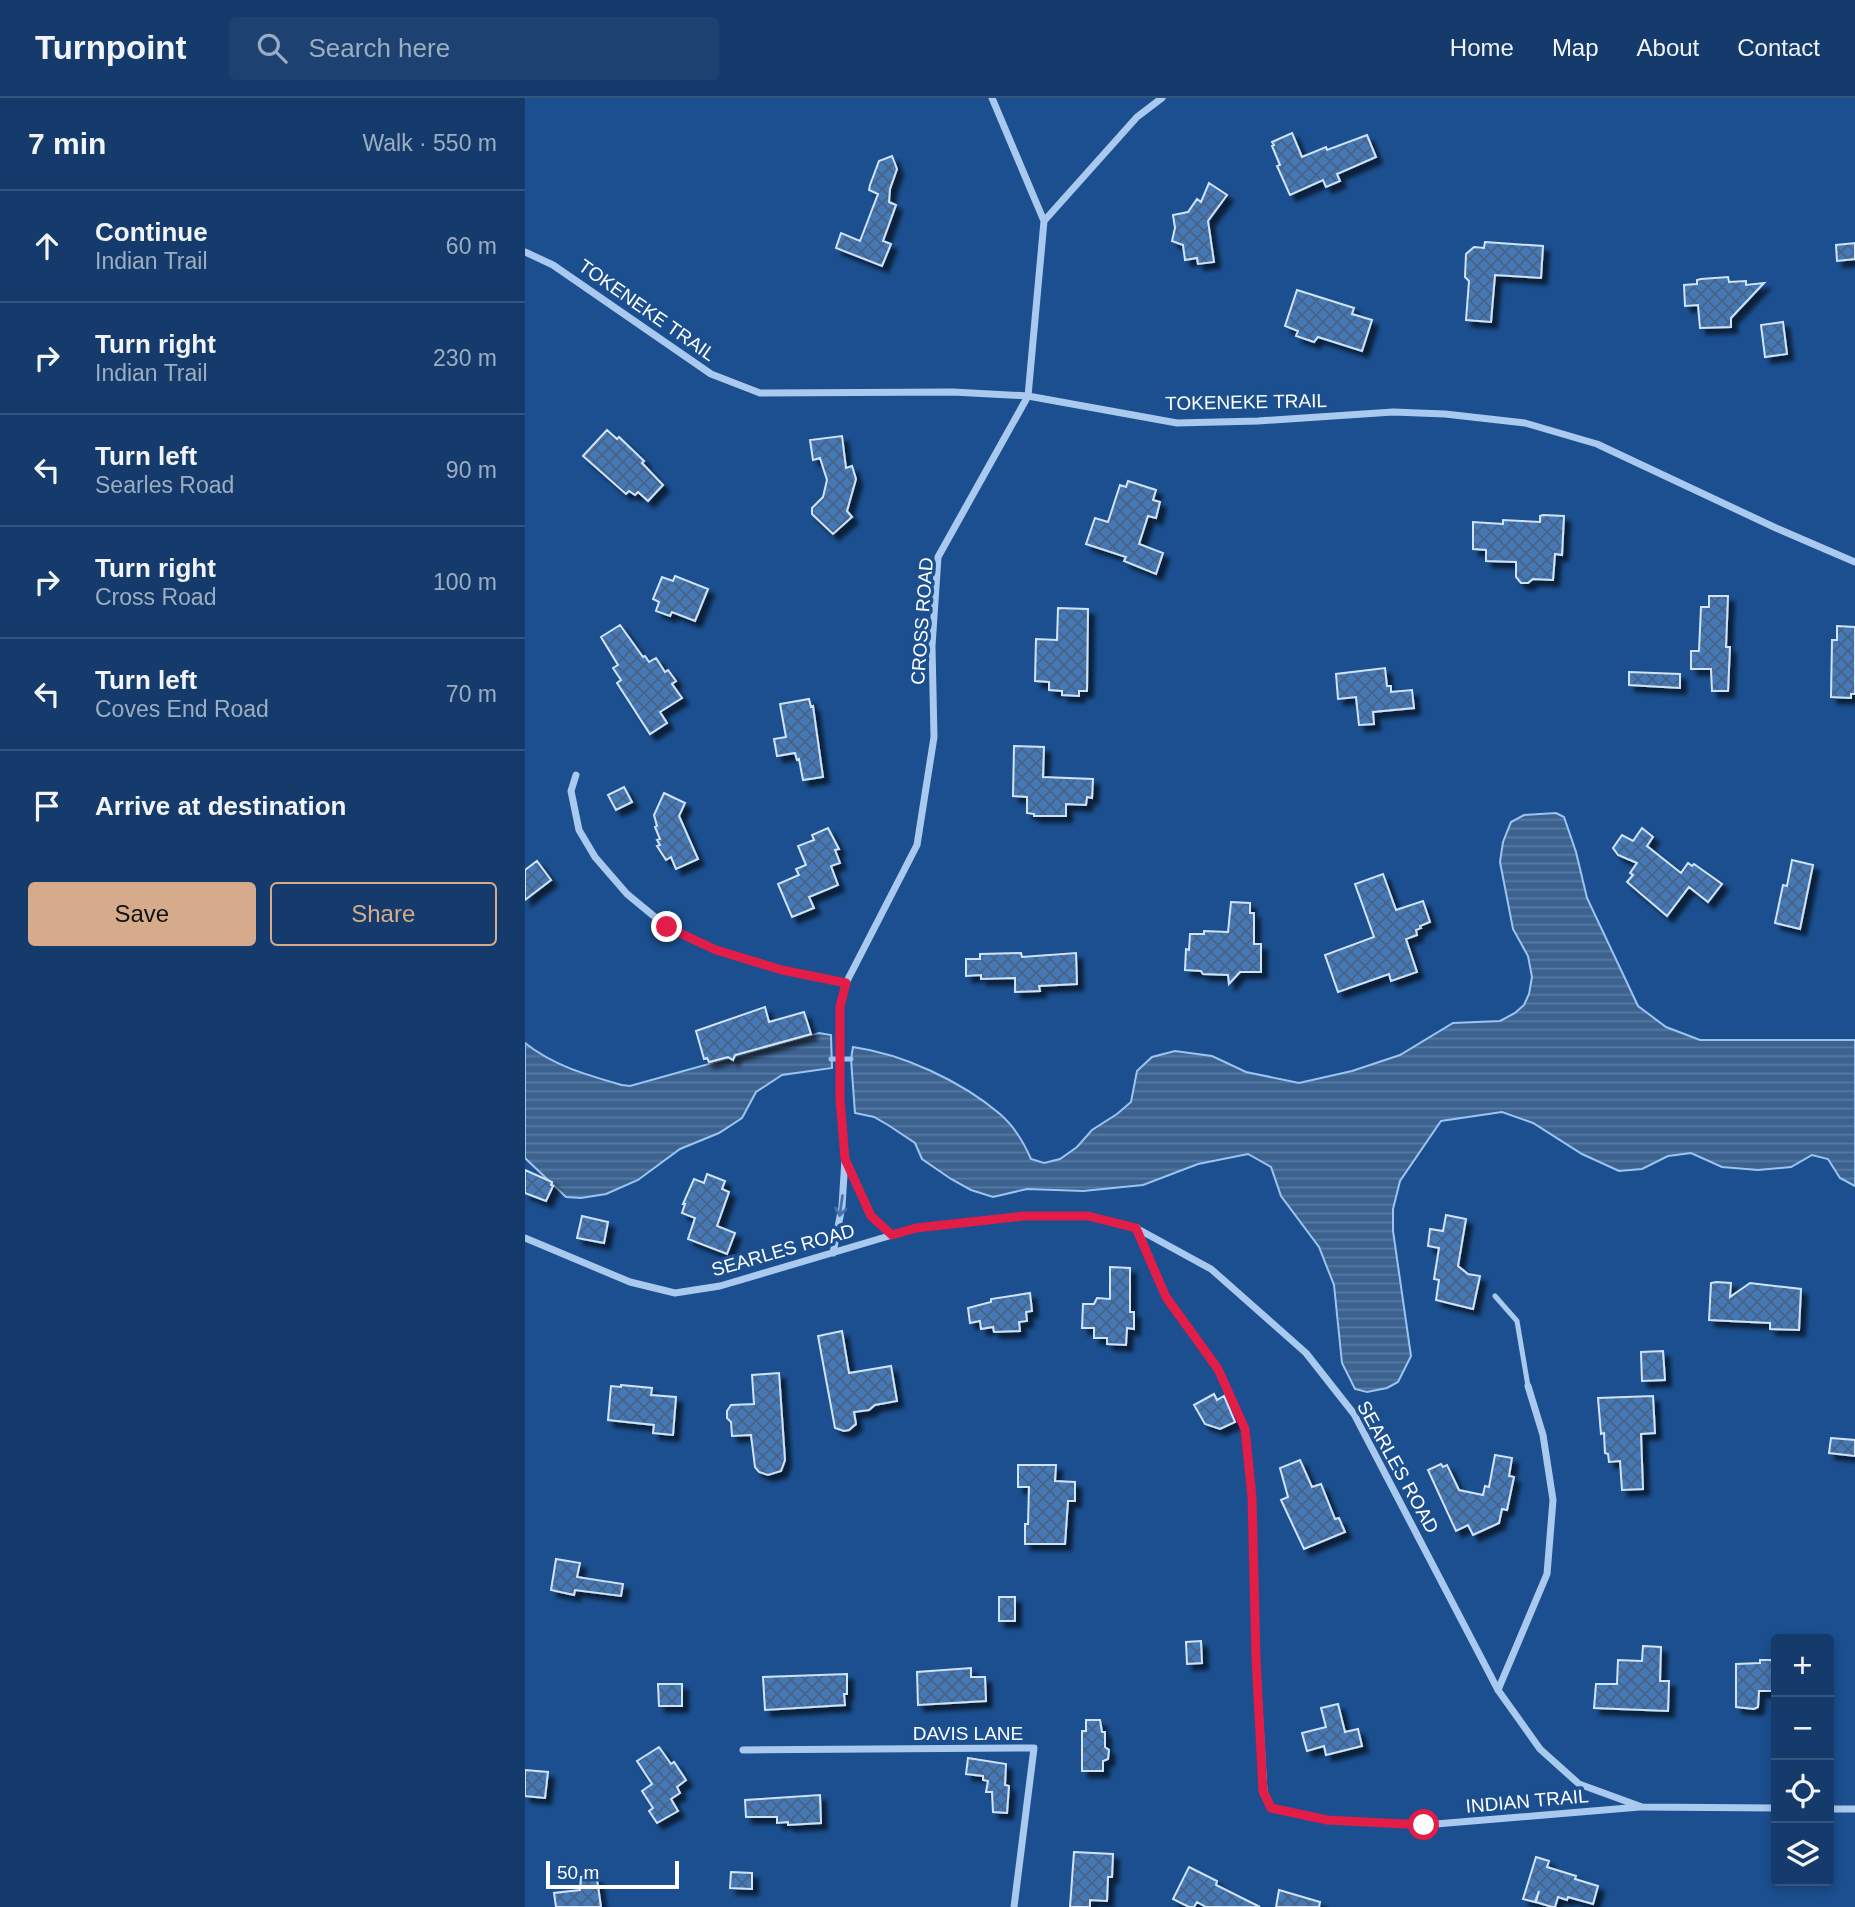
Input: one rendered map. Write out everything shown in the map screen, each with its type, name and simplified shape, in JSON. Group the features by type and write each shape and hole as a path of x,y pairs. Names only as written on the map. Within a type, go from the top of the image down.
{"street":[{"name":"CROSS ROAD","path":"833,1253 842,1206 845,1159 840,1099 840,1007 846,983 917,845 934,737 932,646 938,557 1028,396 1044,220 992,98"},
{"path":"1044,220 1137,117 1162,98"},
{"name":"TOKENEKE TRAIL","path":"525,252 553,265 711,374 760,393 953,392 1028,396 1177,423 1258,421 1394,412 1445,414 1525,423 1597,444 1855,562"},
{"path":"576,775 571,791 579,830 594,857 627,894 667,927 716,950 768,966 846,983"},
{"name":"CROSS ROAD","path":"845,1159 871,1216 892,1235"},
{"name":"SEARLES ROAD","path":"525,1238 630,1282 675,1293 720,1286 916,1228 1024,1216 1088,1216 1136,1228 1211,1269 1306,1353 1354,1414 1498,1690 1540,1749 1579,1784 1642,1807 1771,1808"},
{"name":"INDIAN TRAIL","path":"1136,1228 1166,1297 1218,1369 1245,1429 1252,1497 1263,1791 1271,1808 1327,1820 1424,1825 1642,1807"},
{"path":"1498,1690 1547,1574 1553,1500 1543,1435 1528,1386"},
{"name":"DAVIS LANE","path":"743,1750 1034,1748 1014,1907"},
{"path":"1834,1809 1855,1809"}],"lane":[{"path":"1495,1296 1517,1321 1528,1386"}],"water":[{"path":"1556,813 1564,817 1587,898 1638,1006 1666,1027 1700,1040 1855,1040 1855,1186 1840,1178 1828,1159 1812,1155 1791,1167 1758,1170 1722,1167 1691,1153 1668,1156 1642,1169 1619,1171 1582,1154 1533,1123 1502,1112 1441,1121 1400,1181 1393,1209 1393,1231 1411,1356 1398,1382 1387,1388 1367,1392 1355,1389 1342,1363 1334,1285 1319,1247 1281,1196 1271,1167 1248,1154 1198,1164 1143,1185 1083,1191 1027,1189 993,1197 971,1190 951,1179 922,1159 915,1143 888,1125 874,1117 855,1113 851,1059 853,1047 892,1056 950,1080 985,1102 1005,1119 1018,1135 1031,1159 1044,1163 1060,1159 1077,1147 1092,1130 1131,1102 1137,1071 1152,1057 1175,1051 1212,1056 1246,1072 1299,1083 1352,1071 1400,1055 1453,1023 1500,1021 1524,1005 1532,977 1528,956 1513,929 1500,862 1503,842 1511,822 1524,815"},
{"path":"819,1033 831,1035 832,1068 782,1075 756,1092 742,1118 719,1133 680,1149 638,1180 606,1194 581,1198 566,1197 525,1158 525,1043 547,1058 571,1069 630,1086"}],"building":[{"path":"1292,133 1302,157 1367,135 1376,157 1337,174 1340,181 1326,187 1323,180 1290,195 1277,166 1280,165 1272,142"},
{"path":"892,156 897,169 889,202 896,205 883,241 891,244 882,266 836,248 841,233 860,241 878,194 869,190 879,161"},
{"path":"1209,183 1227,195 1208,221 1214,262 1198,264 1197,258 1185,260 1183,245 1172,241 1175,228 1173,215 1188,212 1197,199 1201,202"},
{"path":"1485,242 1543,246 1541,278 1495,275 1491,322 1466,320 1469,281 1465,277 1466,254 1474,247 1484,248"},
{"path":"1855,243 1855,259 1837,261 1836,245"},
{"path":"1728,277 1729,282 1746,281 1746,285 1764,283 1731,318 1731,327 1700,328 1698,305 1685,306 1684,285 1697,284 1697,280 1701,279"},
{"path":"1297,290 1354,308 1352,314 1372,320 1362,351 1318,337 1314,342 1296,336 1298,331 1285,326"},
{"path":"1783,322 1787,354 1765,357 1761,325"},
{"path":"607,430 617,439 619,437 644,461 642,463 663,485 648,501 638,492 635,495 629,491 626,494 583,456"},
{"path":"842,436 846,468 852,466 856,479 847,511 852,517 833,534 812,514 812,508 823,497 827,480 820,458 813,460 810,440"},
{"path":"1128,481 1156,490 1153,500 1160,502 1156,518 1148,516 1139,544 1163,553 1156,574 1124,561 1126,557 1086,544 1095,518 1108,522 1120,485 1126,487"},
{"path":"1540,516 1564,516 1562,555 1555,554 1553,580 1533,579 1528,583 1521,583 1516,577 1516,562 1486,561 1486,550 1473,549 1473,522 1540,522"},
{"path":"675,576 708,589 695,621 672,612 670,616 656,611 659,602 653,599 662,577 673,581"},
{"path":"1709,596 1728,596 1728,691 1712,691 1711,669 1691,669 1691,651 1699,651 1701,607 1709,607"},
{"path":"1058,608 1088,609 1087,691 1079,691 1079,696 1062,695 1062,691 1049,690 1049,682 1035,681 1036,639 1057,640"},
{"path":"620,625 643,657 649,662 656,658 665,672 668,670 676,681 672,684 682,698 660,712 667,723 650,734 617,683 621,680 613,668 618,665 601,637"},
{"path":"1837,626 1855,627 1855,694 1851,694 1851,698 1831,697 1832,640 1837,640"},
{"path":"1385,668 1387,686 1391,686 1391,692 1412,690 1414,708 1373,712 1374,724 1359,725 1356,697 1338,699 1336,674"},
{"path":"1629,672 1680,674 1680,688 1629,685"},
{"path":"809,699 811,707 813,706 823,777 803,780 799,759 797,760 795,753 777,756 774,739 786,737 780,704"},
{"path":"1014,746 1044,747 1043,777 1093,779 1092,798 1087,797 1086,805 1066,804 1066,816 1034,816 1027,813 1027,797 1013,796"},
{"path":"624,787 632,802 616,810 608,795"},
{"path":"664,793 685,803 679,816 698,859 676,869 671,857 666,860 657,846 660,845 657,840 660,839 654,815"},
{"path":"828,828 839,849 835,850 840,863 831,866 838,885 809,897 814,908 792,917 778,884 799,875 796,869 806,865 798,846 814,840 812,835"},
{"path":"1642,828 1653,837 1647,846 1681,873 1688,863 1692,866 1694,864 1722,884 1708,902 1689,887 1667,916 1627,882 1637,863 1618,855 1613,848 1622,835 1633,841"},
{"path":"1792,860 1813,865 1800,929 1775,923 1783,885 1787,886"},
{"path":"537,861 551,880 525,900 525,870"},
{"path":"1383,874 1396,910 1423,901 1430,922 1416,930 1417,935 1406,939 1417,972 1391,981 1389,974 1338,992 1325,955 1374,937 1355,884"},
{"path":"1231,902 1250,903 1250,913 1254,913 1254,944 1261,944 1261,972 1240,972 1229,984 1228,975 1185,970 1190,934 1204,934 1204,931 1228,932"},
{"path":"1021,953 1022,957 1076,953 1077,984 1039,986 1040,991 1015,992 1015,978 981,979 981,975 966,976 966,959 980,959 980,954"},
{"path":"765,1007 769,1022 804,1012 811,1034 735,1055 733,1060 728,1057 709,1062 707,1058 704,1059 696,1031"},
{"path":"525,1170 552,1182 553,1186 546,1201 525,1193"},
{"path":"707,1174 725,1181 722,1189 729,1192 717,1226 735,1233 727,1254 688,1239 695,1218 682,1213 683,1204 694,1179 704,1183"},
{"path":"1446,1215 1466,1219 1458,1266 1468,1274 1480,1276 1473,1309 1436,1300 1439,1280 1434,1279 1439,1248 1428,1246 1430,1229 1443,1231"},
{"path":"582,1216 608,1222 604,1243 577,1238"},
{"path":"1110,1267 1130,1268 1130,1312 1134,1312 1134,1329 1127,1328 1126,1345 1107,1344 1107,1338 1094,1338 1094,1328 1082,1328 1083,1304 1094,1304 1097,1298 1110,1299"},
{"path":"1711,1283 1731,1283 1730,1297 1750,1283 1801,1289 1799,1330 1770,1329 1770,1323 1709,1320"},
{"path":"1030,1293 1032,1311 1026,1312 1027,1321 1019,1322 1020,1331 994,1332 993,1327 981,1329 980,1321 970,1323 968,1308 991,1302 991,1299"},
{"path":"842,1331 849,1373 891,1366 897,1401 854,1412 856,1424 844,1431 835,1428 818,1336"},
{"path":"1663,1351 1665,1380 1642,1381 1641,1352"},
{"path":"779,1373 785,1460 781,1471 768,1475 759,1472 755,1467 751,1435 732,1436 727,1411 731,1405 754,1404 752,1375"},
{"path":"611,1386 652,1388 651,1395 676,1397 673,1435 653,1433 654,1425 608,1420"},
{"path":"1214,1394 1217,1400 1224,1396 1235,1422 1220,1429 1205,1424 1194,1405"},
{"path":"1653,1396 1655,1433 1641,1434 1643,1489 1622,1490 1620,1461 1609,1462 1608,1454 1605,1453 1598,1398"},
{"path":"1831,1438 1855,1440 1855,1456 1829,1453"},
{"path":"1495,1455 1512,1458 1509,1476 1514,1477 1507,1510 1502,1509 1499,1523 1473,1535 1468,1525 1456,1531 1428,1470 1441,1464 1443,1467 1447,1465 1459,1490 1483,1495 1485,1486 1489,1487"},
{"path":"1300,1460 1312,1487 1321,1484 1335,1519 1339,1518 1345,1532 1304,1549 1281,1500 1288,1497 1280,1468"},
{"path":"1018,1465 1056,1465 1055,1481 1075,1482 1075,1501 1068,1501 1065,1544 1025,1544 1029,1487 1018,1487"},
{"path":"556,1559 580,1563 577,1577 623,1584 621,1596 575,1590 574,1595 551,1590"},
{"path":"999,1597 1015,1597 1015,1621 999,1621"},
{"path":"1201,1641 1202,1663 1187,1664 1186,1642"},
{"path":"1643,1646 1661,1647 1660,1681 1669,1681 1668,1711 1594,1708 1596,1684 1617,1684 1618,1660 1642,1661"},
{"path":"1760,1660 1771,1660 1771,1691 1759,1691 1758,1707 1754,1709 1736,1707 1736,1664 1760,1663"},
{"path":"971,1668 971,1677 985,1677 986,1701 918,1705 917,1672"},
{"path":"847,1674 845,1705 765,1710 763,1677"},
{"path":"658,1684 682,1684 682,1706 659,1706"},
{"path":"1338,1704 1345,1732 1358,1729 1362,1746 1326,1755 1324,1746 1307,1751 1302,1733 1326,1727 1321,1708"},
{"path":"1086,1720 1100,1720 1102,1732 1105,1732 1105,1747 1109,1750 1108,1759 1103,1761 1103,1771 1082,1771 1082,1731 1086,1731"},
{"path":"659,1747 671,1764 674,1762 686,1780 677,1787 680,1793 671,1799 678,1811 657,1823 649,1811 653,1808 642,1791 652,1784 637,1761"},
{"path":"968,1758 1006,1764 1005,1785 1009,1786 1007,1813 993,1812 992,1792 986,1792 988,1781 983,1780 983,1776 966,1774"},
{"path":"525,1770 548,1772 545,1798 525,1796"},
{"path":"820,1795 821,1823 788,1825 788,1822 777,1823 777,1817 746,1817 745,1800"},
{"path":"1074,1852 1113,1854 1107,1901 1090,1900 1090,1907 1070,1907"},
{"path":"1536,1857 1549,1861 1547,1867 1598,1886 1593,1904 1558,1897 1555,1907 1552,1907 1536,1902 1539,1891 1535,1902 1523,1899"},
{"path":"1189,1867 1217,1881 1216,1885 1260,1907 1206,1907 1197,1902 1194,1907 1189,1907 1173,1899"},
{"path":"731,1872 752,1873 752,1889 730,1888"},
{"path":"591,1876 597,1879 601,1907 556,1907 554,1893 580,1890 581,1877"},
{"path":"1279,1890 1320,1902 1319,1907 1276,1907"}],"waterway":[{"path":"831,1059 851,1059"}],"route":[{"path":"667,927 716,950 782,970 846,983 840,1007 840,1099 845,1159 871,1216 892,1235 916,1228 1024,1216 1088,1216 1136,1228 1166,1297 1218,1369 1245,1429 1252,1497 1263,1791 1271,1808 1327,1820 1424,1825"}]}
